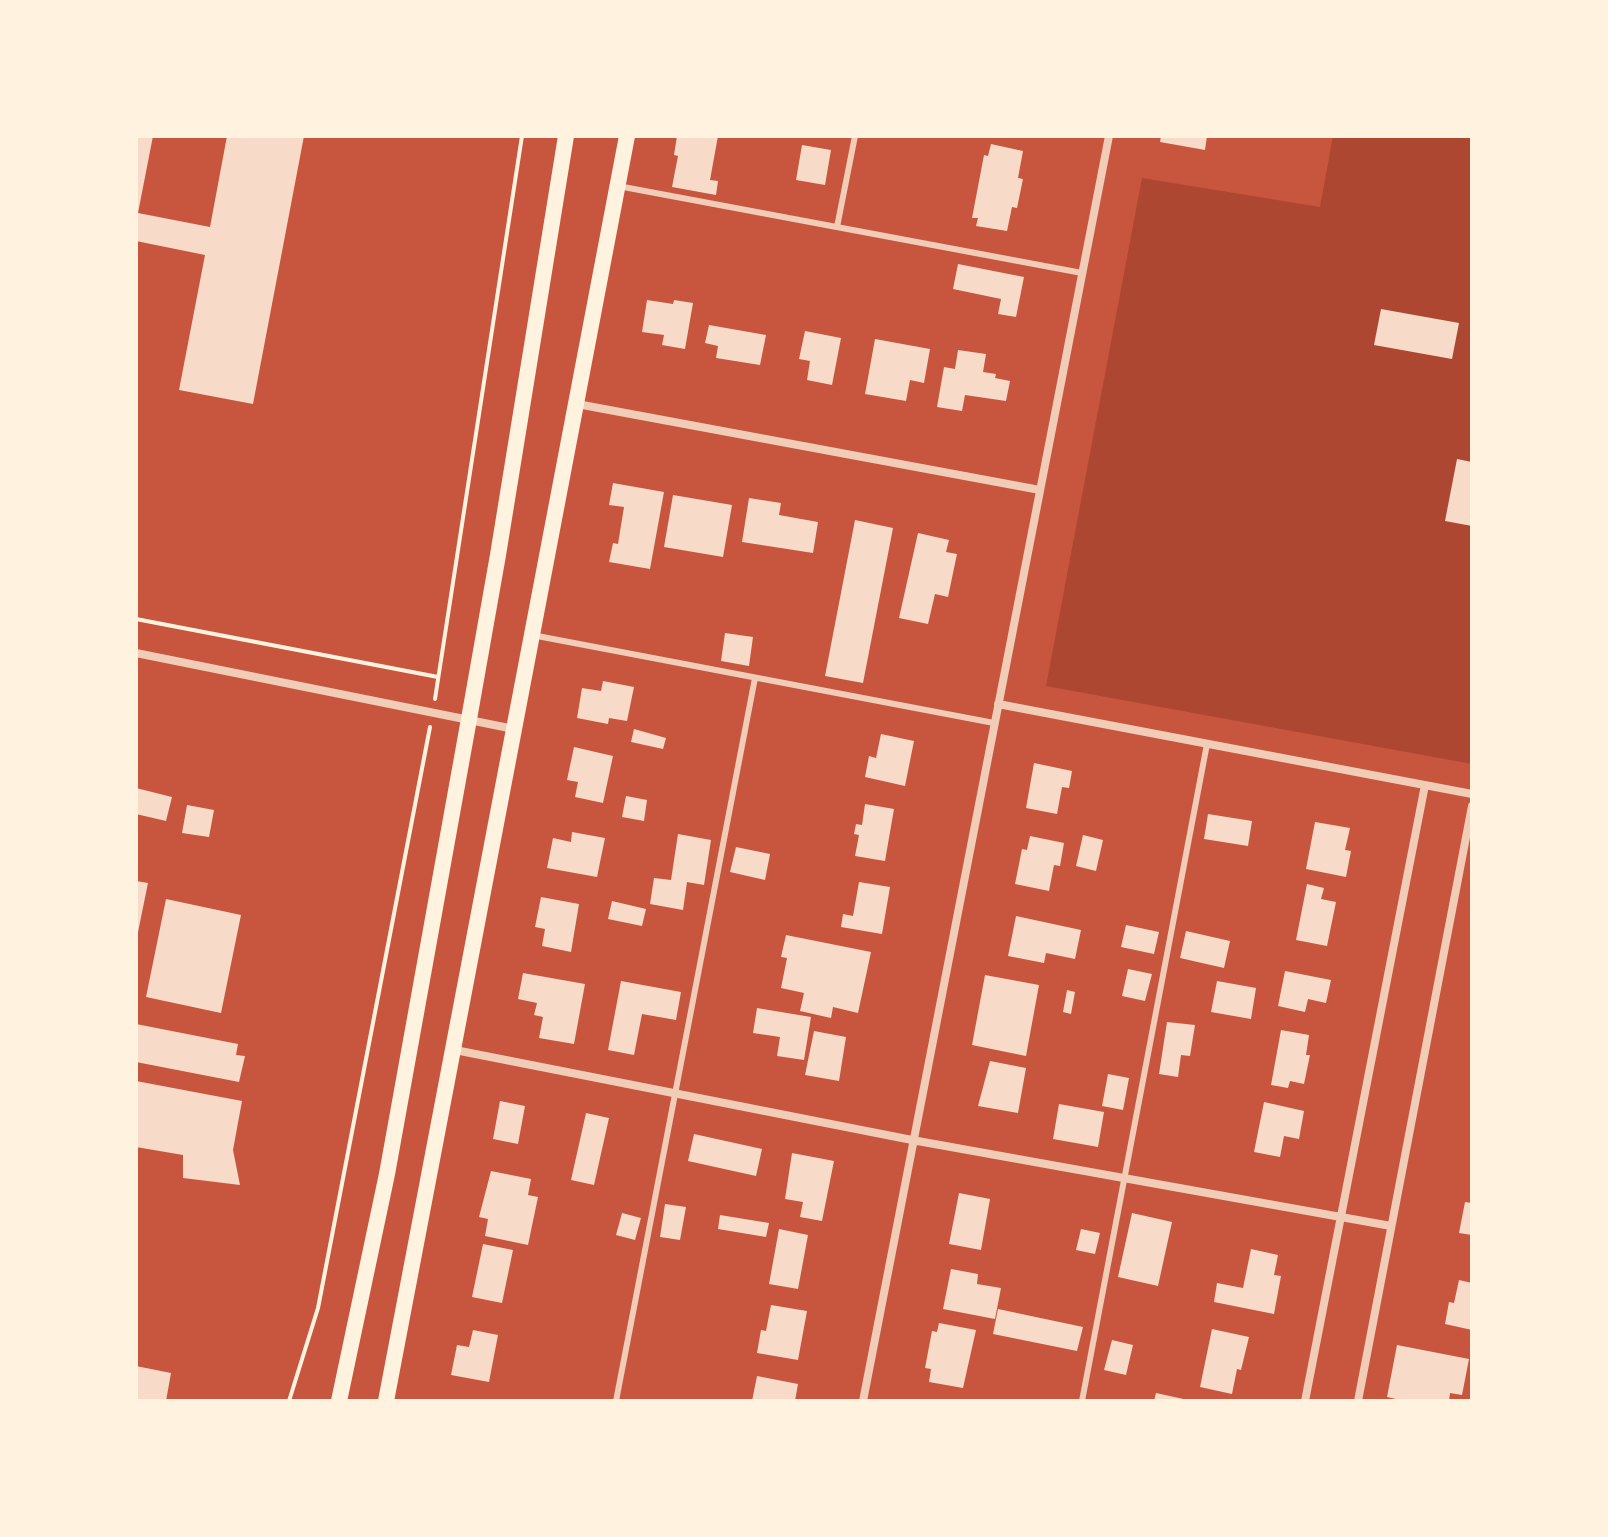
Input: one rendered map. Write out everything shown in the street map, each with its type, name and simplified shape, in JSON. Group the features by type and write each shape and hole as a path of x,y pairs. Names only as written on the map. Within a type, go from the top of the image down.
{"main road":[{"path":"337,1401 387,1174 498,555 566,136"},
{"path":"386,1401 627,136"}],"street":[{"path":"863,1401 1109,136"},
{"path":"577,404 1040,490"},
{"path":"136,653 514,729"},
{"path":"998,704 1472,794"},
{"path":"1305,1401 1425,785"},
{"path":"1358,1401 1472,806"},
{"path":"455,1050 912,1140 1391,1226"}],"lane":[{"path":"837,227 855,136"},
{"path":"618,186 1082,273"},
{"path":"532,635 994,723"},
{"path":"616,1401 755,678"},
{"path":"1082,1401 1207,744"}],"path":[{"path":"289,1401 318,1308 433,712 522,136"},
{"path":"136,619 438,677"}],"shaded area":[{"path":"1333,136 1472,136 1472,764 1046,686 1142,178 1320,207"}],"building":[{"path":"136,136 153,136 138,213 210,227 227,136 304,136 253,404 179,390 205,255 136,241"},
{"path":"677,136 718,136 710,180 718,181 716,195 672,187 678,156 674,155"},
{"path":"1161,136 1207,136 1205,150 1160,142"},
{"path":"991,144 1023,151 1018,178 1023,179 1017,208 1012,207 1007,231 976,226 978,218 972,218 984,155 988,156"},
{"path":"802,145 831,150 825,185 796,180"},
{"path":"958,264 1024,277 1016,317 998,314 1001,299 953,289"},
{"path":"647,300 693,303 685,349 662,345 664,335 642,332"},
{"path":"1381,309 1459,323 1452,359 1374,345"},
{"path":"709,325 766,335 760,365 716,358 718,346 705,343"},
{"path":"805,331 841,338 832,385 807,380 810,361 799,359"},
{"path":"875,339 930,349 924,383 910,380 906,401 865,394"},
{"path":"958,350 986,354 983,372 1010,381 1006,401 965,395 962,411 937,407 944,367 955,369"},
{"path":"1457,459 1472,462 1472,526 1445,521"},
{"path":"613,483 664,492 650,569 609,562 613,543 618,544 624,507 609,505"},
{"path":"673,495 732,505 723,557 664,547"},
{"path":"749,498 781,503 779,515 818,522 813,553 742,542"},
{"path":"855,520 893,528 863,683 825,676"},
{"path":"918,533 949,540 946,552 957,554 948,597 935,594 928,624 899,618"},
{"path":"725,633 753,637 749,666 721,661"},
{"path":"603,681 634,687 627,721 609,718 608,724 577,718 582,688 601,691"},
{"path":"634,729 666,738 663,749 631,742"},
{"path":"881,734 914,741 905,786 865,777 869,756 876,758"},
{"path":"574,747 613,756 603,803 575,797 578,782 567,780"},
{"path":"1034,763 1072,771 1069,788 1062,787 1057,814 1026,808"},
{"path":"136,788 172,797 166,821 136,814"},
{"path":"626,796 647,800 644,821 622,817"},
{"path":"865,804 894,809 885,861 855,856 859,835 854,834 856,824 862,825"},
{"path":"187,805 214,810 209,837 182,833"},
{"path":"1208,814 1252,821 1248,846 1204,839"},
{"path":"1315,822 1350,828 1345,850 1351,851 1346,877 1306,869"},
{"path":"572,832 605,838 597,877 547,868 553,838 571,842"},
{"path":"678,834 711,840 704,885 687,882 683,910 650,904 654,878 671,880"},
{"path":"1083,835 1103,840 1096,871 1076,866"},
{"path":"1030,836 1064,843 1060,866 1054,865 1049,891 1015,884 1022,849 1027,850"},
{"path":"736,847 770,854 765,880 730,872"},
{"path":"136,881 148,883 137,937 136,937"},
{"path":"859,882 890,887 882,934 841,927 843,914 853,916"},
{"path":"1307,884 1324,888 1321,899 1336,902 1327,946 1296,940"},
{"path":"541,897 579,904 571,952 542,946 545,929 535,927"},
{"path":"166,899 241,915 221,1013 146,997"},
{"path":"612,901 646,909 642,926 608,919"},
{"path":"1016,916 1081,930 1075,959 1046,953 1044,963 1008,956"},
{"path":"1126,925 1159,932 1154,954 1121,947"},
{"path":"1186,931 1230,941 1224,968 1180,958"},
{"path":"786,935 871,952 858,1013 833,1007 831,1018 800,1011 804,993 781,988 787,958 781,957"},
{"path":"1128,969 1152,974 1145,1001 1122,996"},
{"path":"1285,971 1331,980 1326,1003 1308,999 1305,1012 1278,1006"},
{"path":"523,973 585,984 574,1044 539,1038 543,1017 534,1015 537,1003 518,999"},
{"path":"985,975 1039,985 1026,1056 972,1045"},
{"path":"621,981 681,992 676,1020 642,1014 634,1055 608,1050"},
{"path":"1217,981 1256,988 1251,1019 1211,1012"},
{"path":"1067,990 1075,992 1071,1014 1063,1012"},
{"path":"757,1008 811,1017 804,1060 777,1056 780,1037 753,1033"},
{"path":"1167,1022 1195,1025 1190,1056 1181,1055 1178,1077 1159,1074"},
{"path":"136,1024 238,1044 236,1055 245,1056 239,1082 136,1062"},
{"path":"1281,1030 1309,1035 1306,1055 1310,1055 1304,1084 1290,1081 1288,1088 1271,1085"},
{"path":"814,1031 846,1037 839,1081 805,1075"},
{"path":"990,1061 1026,1068 1018,1113 978,1106"},
{"path":"1108,1074 1129,1078 1123,1110 1102,1106"},
{"path":"136,1081 242,1101 233,1150 240,1185 183,1178 183,1155 136,1147"},
{"path":"500,1101 525,1106 518,1144 493,1139"},
{"path":"1264,1102 1304,1111 1299,1139 1284,1136 1280,1157 1254,1152"},
{"path":"1059,1104 1104,1112 1098,1147 1053,1139"},
{"path":"586,1113 609,1118 594,1185 571,1180"},
{"path":"694,1134 762,1149 756,1176 688,1161"},
{"path":"792,1153 834,1161 822,1221 800,1217 803,1202 785,1199"},
{"path":"491,1171 531,1179 528,1195 538,1197 528,1245 485,1236 488,1219 479,1217"},
{"path":"959,1193 990,1199 981,1250 949,1244"},
{"path":"1465,1202 1472,1203 1472,1235 1459,1233"},
{"path":"665,1204 686,1207 680,1240 660,1237"},
{"path":"622,1213 641,1218 635,1240 616,1235"},
{"path":"1132,1213 1172,1222 1158,1286 1118,1277"},
{"path":"720,1215 769,1223 766,1237 718,1229"},
{"path":"779,1229 808,1235 798,1289 769,1284"},
{"path":"1081,1229 1100,1233 1095,1254 1076,1250"},
{"path":"483,1244 513,1250 502,1303 472,1297"},
{"path":"1251,1249 1278,1255 1274,1275 1281,1276 1274,1314 1214,1302 1217,1283 1243,1288"},
{"path":"951,1269 978,1274 977,1284 1001,1288 995,1319 943,1309"},
{"path":"1459,1280 1472,1283 1472,1330 1445,1324 1449,1302 1454,1303"},
{"path":"771,1305 807,1311 798,1360 757,1353 761,1330 766,1331"},
{"path":"998,1309 1083,1327 1077,1351 993,1334"},
{"path":"939,1323 976,1330 963,1388 929,1382 931,1369 925,1368 932,1331 937,1332"},
{"path":"1212,1329 1249,1337 1232,1394 1200,1387"},
{"path":"473,1330 498,1335 489,1382 451,1375 457,1345 469,1347"},
{"path":"1112,1340 1133,1345 1126,1375 1104,1370"},
{"path":"1397,1345 1469,1359 1462,1395 1450,1393 1449,1401 1405,1401 1387,1397"},
{"path":"136,1366 171,1373 166,1401 136,1401"},
{"path":"757,1376 798,1384 795,1401 752,1401"},
{"path":"1156,1393 1188,1400 1188,1401 1154,1401"}]}
